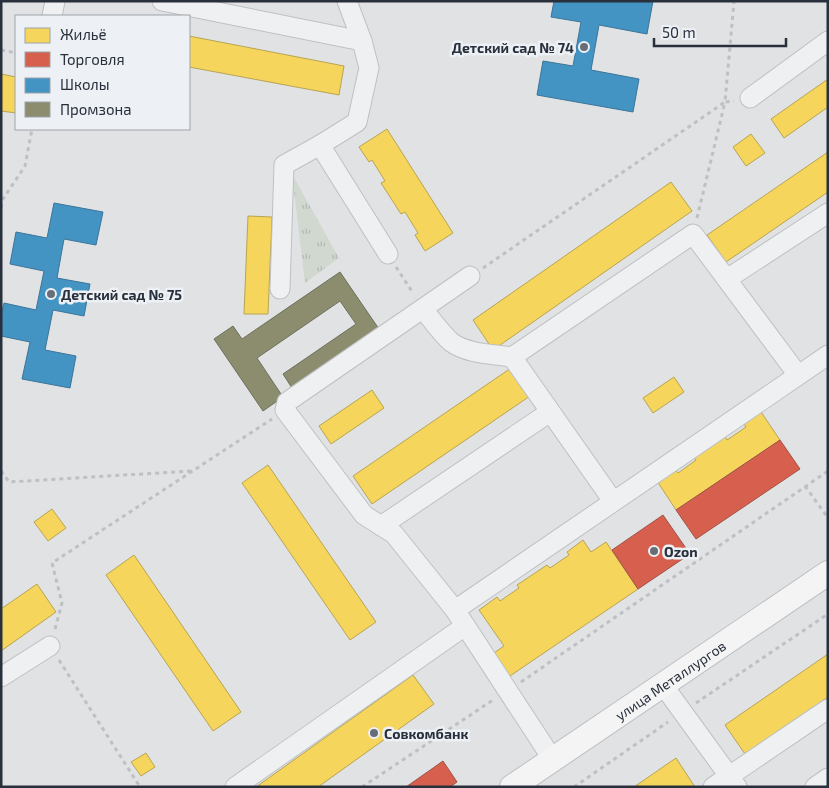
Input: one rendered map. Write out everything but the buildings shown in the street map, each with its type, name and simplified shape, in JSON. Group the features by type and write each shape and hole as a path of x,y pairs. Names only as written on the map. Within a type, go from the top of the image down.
{"main road":[{"name":"улица Металлургов","path":"512,787 828,574"}],"lane":[{"path":"52,15 55,1"},
{"path":"162,1 362,41"},
{"path":"280,289 284,165 356,122 368,68 362,41 347,1"},
{"path":"750,98 828,41"},
{"path":"320,145 388,254"},
{"path":"727,279 828,213"},
{"path":"423,309 439,330 453,343 471,350 512,357 694,234 798,375"},
{"path":"470,276 288,402 285,410 364,515 394,534 455,610 553,760"},
{"path":"455,610 828,355"},
{"path":"512,357 613,501"},
{"path":"381,526 550,412"},
{"path":"235,787 465,626"},
{"path":"1,677 50,646"},
{"path":"663,686 733,781"},
{"path":"713,787 733,781 828,709"},
{"path":"815,787 828,778"}],"path":[{"path":"694,234 725,102 734,1"},
{"path":"1,50 15,53"},
{"path":"470,276 725,102"},
{"path":"1,208 3,199 25,166 32,130"},
{"path":"388,254 423,309"},
{"path":"140,787 50,646 62,603 52,563 285,410"},
{"path":"1,471 9,482 192,471"},
{"path":"362,787 507,691 828,471"},
{"path":"805,486 828,518"},
{"path":"574,787 828,614"}],"green space":[{"path":"292,174 339,258 305,283"}],"place":[{"name":"Детский сад № 74","path":"584,47"},
{"name":"Детский сад № 75","path":"51,294"},
{"name":"Ozon","path":"654,551"},
{"name":"Совкомбанк","path":"374,733"}]}
